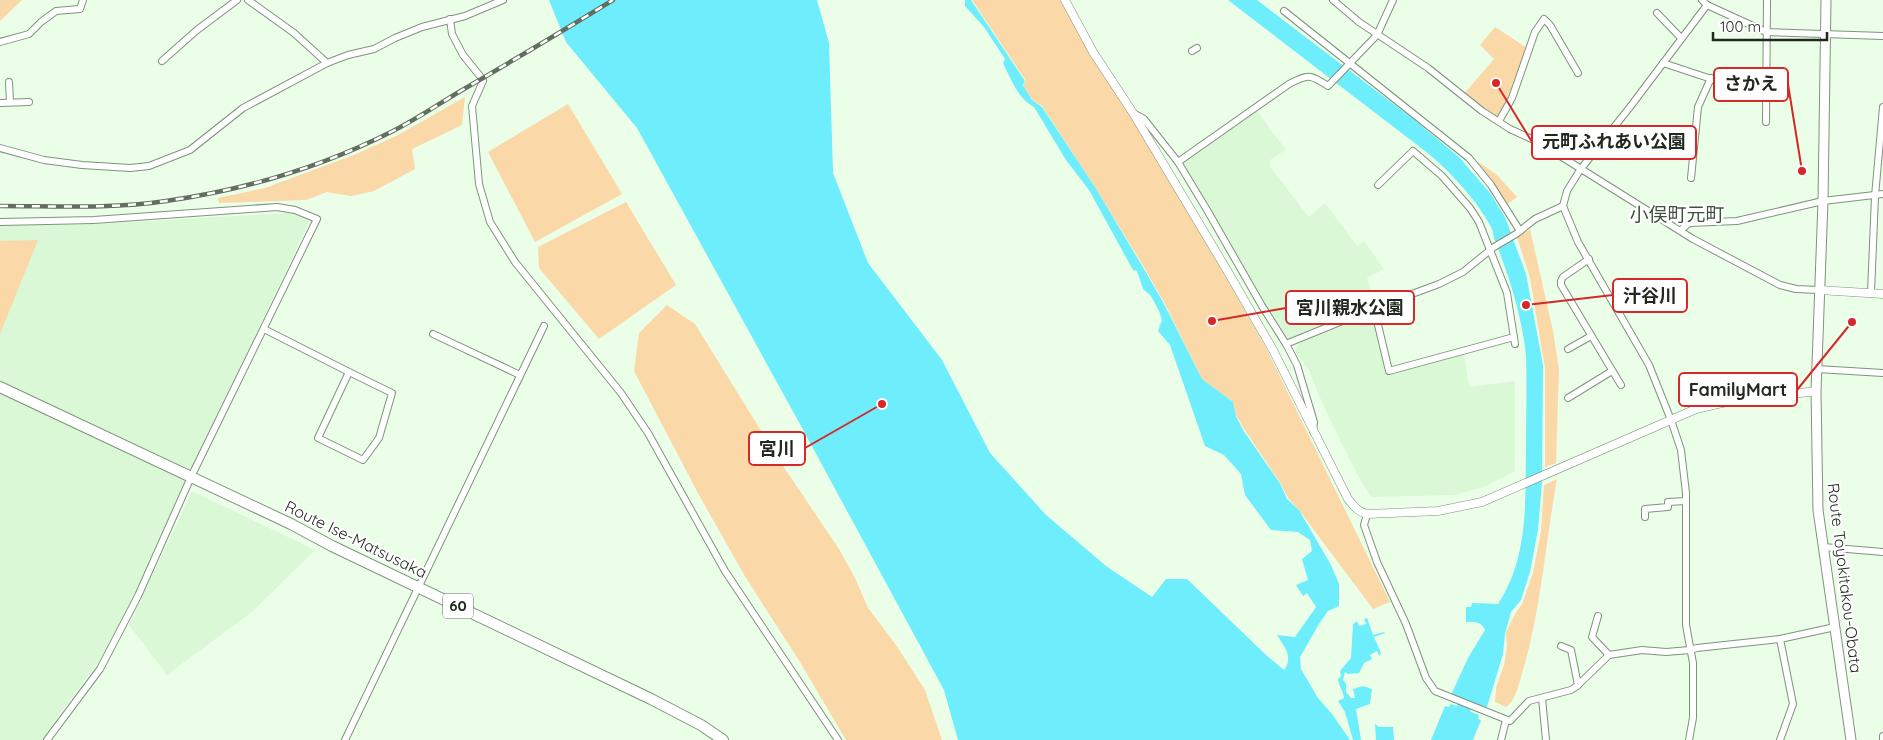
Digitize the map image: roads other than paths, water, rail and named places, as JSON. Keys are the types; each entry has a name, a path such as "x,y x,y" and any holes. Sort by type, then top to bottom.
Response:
{"main road":[{"name":"Route Toyokitakou-Obata","path":"1826,0 1816,391 1818,510 1851,740"},
{"name":"Route Ise-Matsusaka","path":"0,386 651,699 701,725 723,740"}],"street":[{"path":"0,42 29,34 41,22 56,12 80,9 83,0"},
{"path":"162,61 197,30 237,0"},
{"path":"248,0 294,33 327,63"},
{"path":"0,148 44,160 82,166 130,168 149,166 190,150 243,108 327,63 348,55 374,49 394,38 422,27 465,16 503,0"},
{"path":"1065,0 1093,52 1133,113 1228,272 1268,342 1348,499 1357,510 1367,514 1450,510 1482,502 1518,488 1696,409 1722,403 1816,391"},
{"path":"1333,0 1377,35 1428,68 1499,121 1538,142 1580,170 1680,230 1780,285 1796,289 1883,294"},
{"path":"1178,162 1289,84 1305,76 1316,78 1328,86 1377,35 1392,0"},
{"path":"1766,122 1767,0"},
{"path":"1689,740 1693,718 1693,664 1686,624 1686,501 1685,475 1681,450 1672,420 1649,365 1578,242 1563,206 1580,170 1663,63 1704,2 1766,32 1883,36"},
{"path":"1284,11 1470,158 1491,186 1518,232"},
{"path":"1657,13 1681,38"},
{"path":"450,19 452,34 463,55 482,78 472,106 479,184 490,222 515,262 621,393 648,433 725,571 838,740"},
{"path":"1499,121 1512,98 1535,32 1544,19 1550,25 1578,73"},
{"path":"1663,63 1766,97"},
{"path":"1691,178 1698,107 1711,78"},
{"path":"9,82 10,102"},
{"path":"0,102 29,102"},
{"path":"1871,293 1875,196 1883,107"},
{"path":"1133,113 1144,119 1178,162 1286,344 1300,374 1314,422 1313,432"},
{"path":"1374,308 1389,371 1514,341 1508,293 1493,248 1480,222 1470,208 1442,176 1413,151 1378,185"},
{"path":"1680,230 1689,223 1737,221 1822,201 1883,194"},
{"path":"1286,344 1439,284 1462,272 1535,219 1563,206"},
{"path":"0,222 94,220 277,207 295,210 317,219 191,477 138,596 100,669 47,740"},
{"path":"1589,259 1563,277 1561,281 1562,286 1620,385"},
{"path":"345,740 544,326"},
{"path":"264,329 392,393 379,438 363,460 318,438 349,372"},
{"path":"433,334 520,374"},
{"path":"1568,349 1591,336"},
{"path":"1817,369 1883,373"},
{"path":"1568,398 1612,371"},
{"path":"1645,517 1645,509 1668,506 1668,502 1686,501"},
{"path":"1367,514 1364,525 1376,562 1406,624 1426,678 1435,690 1510,721 1530,701 1571,690 1609,655 1642,650 1666,652 1690,650 1780,639 1835,627"},
{"path":"1823,547 1883,552"},
{"path":"1598,616 1592,637 1609,655"},
{"path":"1780,639 1793,704 1781,739 1790,740"},
{"path":"1561,646 1571,650 1578,685"},
{"path":"1542,698 1546,740"},
{"path":"1501,740 1506,720"}],"water":[{"path":"549,0 817,0 829,43 833,173 868,263 942,360 990,453 1046,515 1106,566 1152,597 1166,579 1187,579 1284,670 1287,665 1288,656 1277,635 1295,637 1316,607 1307,593 1303,596 1296,585 1308,580 1302,559 1312,551 1310,540 1298,532 1271,530 1245,495 1241,474 1224,455 1205,446 1170,345 1158,331 1162,320 1159,311 1151,296 1143,289 1137,271 1133,270 1089,190 1066,160 1034,107 1019,94 1003,63 1005,59 984,27 965,6 965,0 971,0 1025,81 1023,85 1032,100 1042,107 1095,187 1163,302 1202,379 1233,402 1236,416 1243,430 1281,485 1287,499 1299,510 1331,565 1339,584 1339,606 1328,611 1319,624 1300,657 1301,669 1318,698 1350,740 958,740 944,690 637,128 566,42"},
{"path":"1228,0 1257,0 1412,118 1459,157 1490,193 1505,217 1526,274 1543,365 1542,482 1538,530 1530,572 1521,600 1511,612 1505,634 1503,654 1486,710 1451,695 1468,658 1485,630 1480,624 1466,622 1466,607 1471,607 1472,603 1498,604 1508,586 1520,548 1526,489 1526,356 1514,296 1492,229 1463,188 1429,154"},
{"path":"1367,618 1373,635 1385,633 1374,637 1381,653 1379,656 1377,651 1370,655 1372,659 1364,663 1359,673 1348,674 1345,672 1343,680 1346,684 1346,692 1351,698 1355,698 1353,689 1363,686 1372,689 1370,704 1356,709 1361,740 1353,740 1345,712 1338,701 1344,698 1338,679 1341,677 1340,671 1351,658 1353,624 1357,621 1359,626 1366,624 1364,619"},
{"path":"1451,704 1462,708 1460,712 1467,714 1469,711 1479,715 1478,719 1481,720 1473,740 1431,740 1445,706 1449,707"},
{"path":"1375,724 1379,727 1393,727 1394,740 1376,740"}],"waterway":[{"path":"1454,740 1462,717 1468,689"}],"railway":[{"path":"0,206 62,207 145,204 253,184 311,166 339,156 402,126 613,0"}],"place":[{"name":"元町ふれあい公園","path":"1496,83"},
{"name":"さかえ","path":"1802,171"},
{"name":"汁谷川","path":"1526,305"},
{"name":"宮川親水公園","path":"1212,321"},
{"name":"FamilyMart","path":"1852,322"},
{"name":"宮川","path":"882,404"}],"district":[{"name":"小俣町元町","path":"1677,214"}]}
